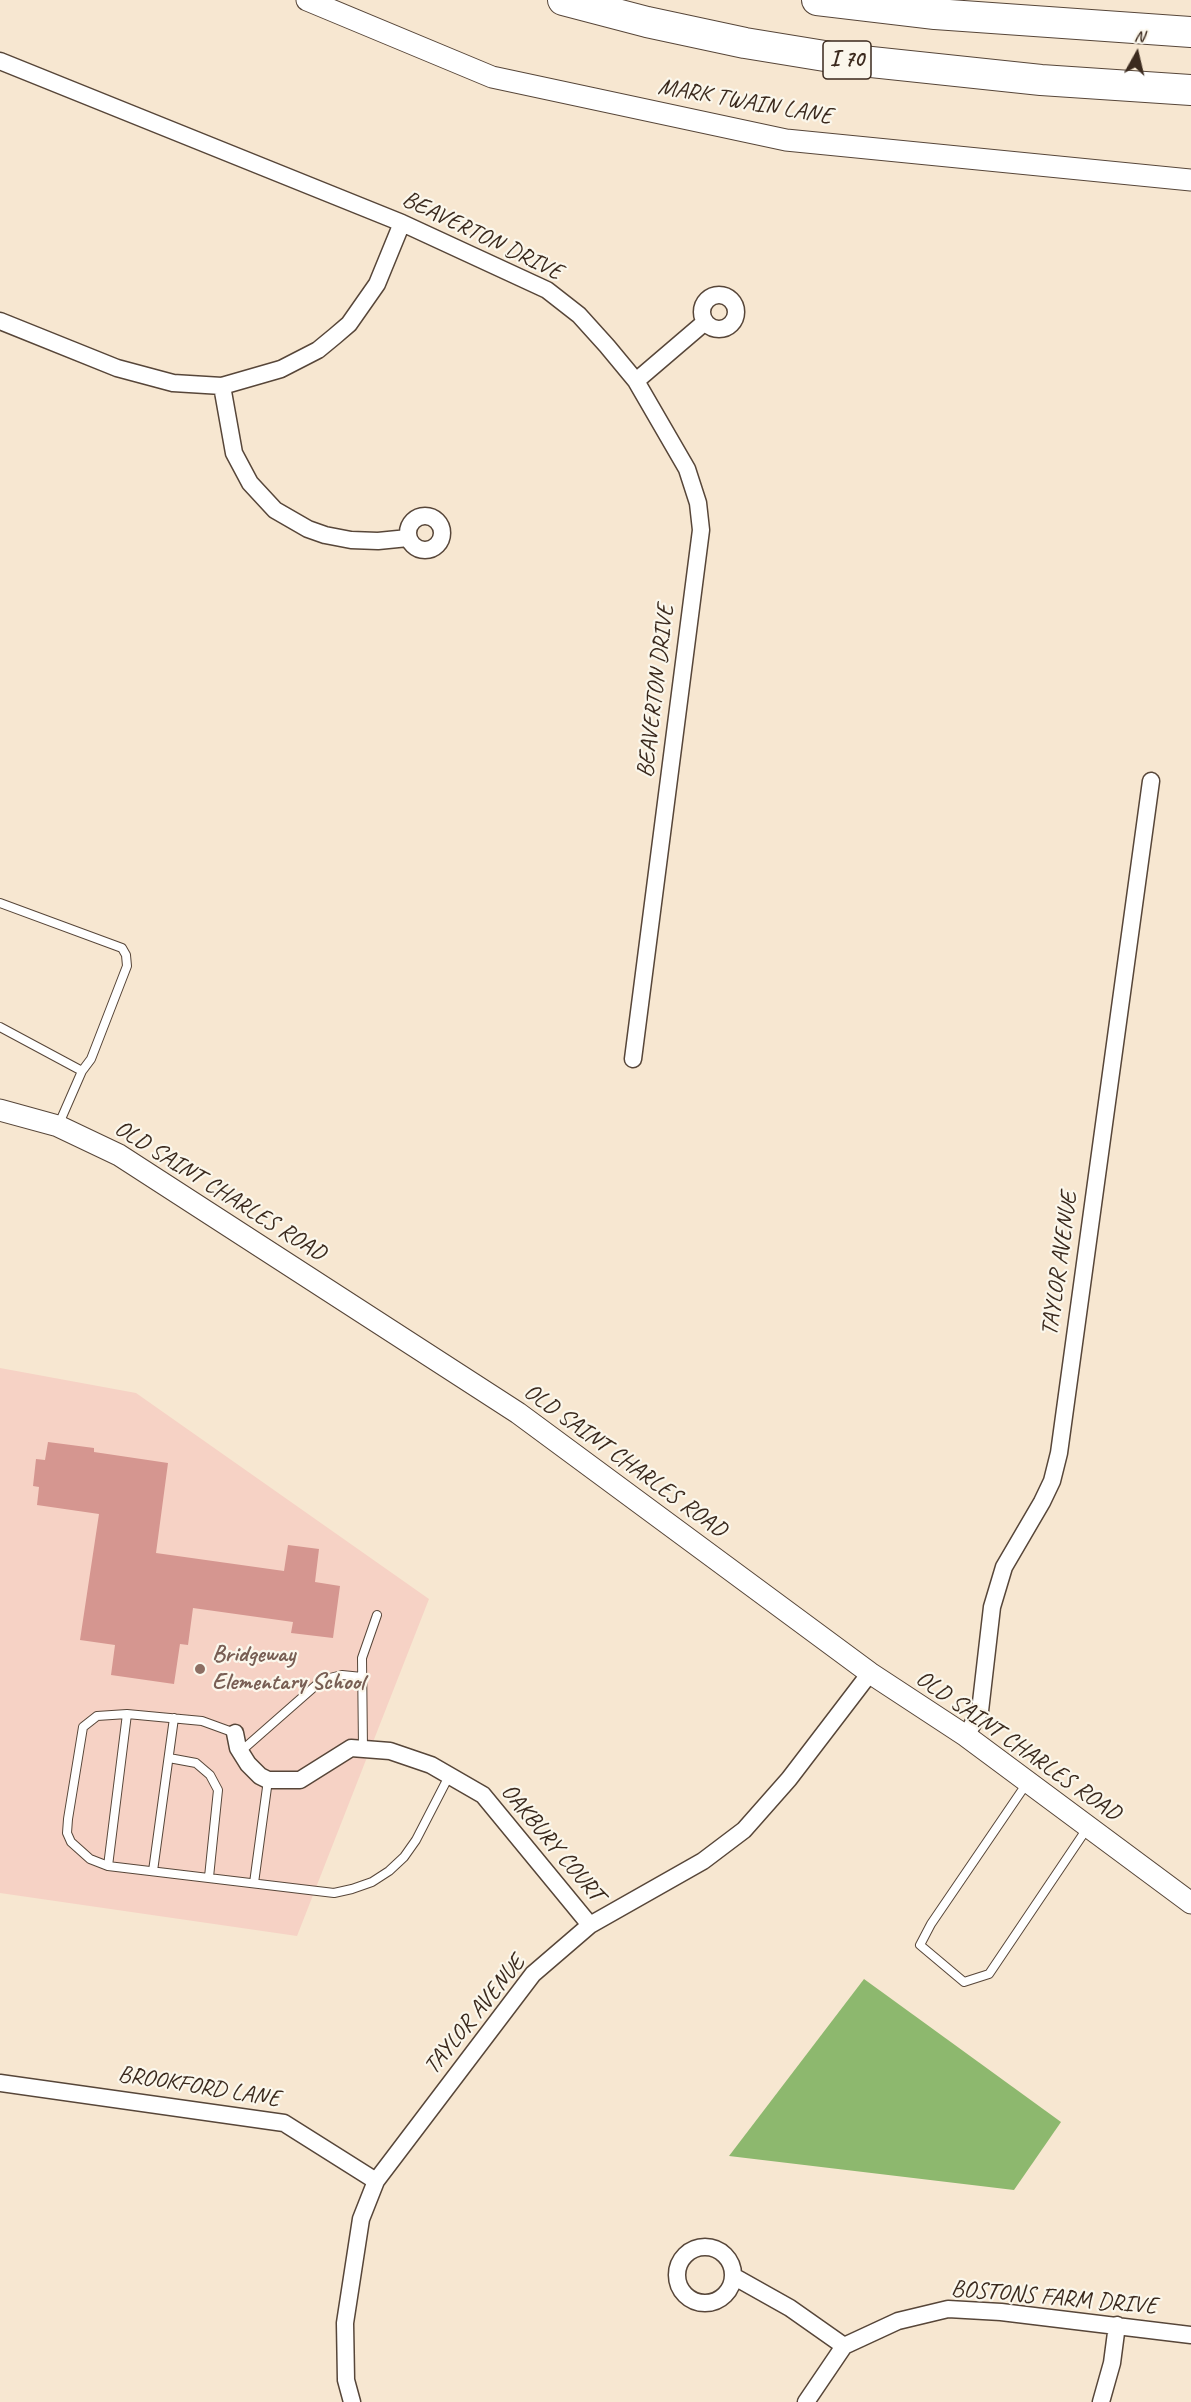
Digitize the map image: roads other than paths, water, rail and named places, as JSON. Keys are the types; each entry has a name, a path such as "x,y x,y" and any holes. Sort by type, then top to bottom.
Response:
{"highway":[{"name":"I 70","path":"563,0 647,22 745,43 843,59 1041,80 1191,90"},
{"name":"I 70","path":"817,0 935,14 1191,32"}],"street":[{"name":"MARK TWAIN LANE","path":"307,0 492,77 786,140 1191,180"},
{"name":"BEAVERTON DRIVE","path":"0,61 402,223 547,290 579,315 636,381 687,469 698,503 701,530 633,1059"},
{"path":"0,321 117,368 173,383 222,386 281,369 318,350 349,324 377,284 402,223"},
{"path":"636,381 705,322"},
{"path":"222,386 234,453 250,483 275,510 308,529 326,535 351,540 378,541 408,538"},
{"name":"TAYLOR AVENUE","path":"966,1736 980,1711 992,1607 1004,1567 1042,1502 1052,1481 1059,1453 1151,781"},
{"name":"OLD SAINT CHARLES ROAD","path":"0,1110 58,1126 119,1155 518,1413 870,1673 966,1736 1191,1903"},
{"name":"TAYLOR AVENUE","path":"352,2402 346,2380 345,2323 361,2220 376,2181 534,1974 590,1925 703,1861 744,1830 789,1779 870,1673"},
{"path":"235,1733 240,1752 248,1764 260,1776 268,1779"},
{"name":"OAKBURY COURT","path":"268,1779 300,1780 351,1748 390,1751 431,1765 483,1795 590,1925"},
{"name":"BROOKFORD LANE","path":"0,2083 284,2123 376,2181"},
{"path":"733,2276 790,2308 844,2346 806,2402"},
{"name":"BOSTONS FARM DRIVE","path":"844,2346 898,2321 948,2309 1001,2312 1191,2335"},
{"path":"1101,2402 1112,2363 1117,2325"}],"lane":[{"path":"0,903 122,948 126,955 127,966 92,1059 82,1071 58,1126"},
{"path":"0,1027 82,1071"},
{"path":"363,1749 362,1658 377,1615"},
{"path":"240,1752 322,1680 342,1675 362,1677"},
{"path":"108,1866 127,1714"},
{"path":"235,1733 202,1720 127,1714 97,1716 83,1727 68,1820 67,1833 71,1842 90,1859 108,1866 334,1893 372,1882 389,1871 410,1849 449,1776"},
{"path":"153,1871 174,1718"},
{"path":"169,1758 196,1763 210,1775 218,1790 209,1877"},
{"path":"254,1883 268,1779"},
{"path":"1028,1782 931,1924 920,1945 964,1982 989,1974 1088,1827"}],"place":[{"name":"Bridgeway Elementary School","path":"200,1669"}]}
